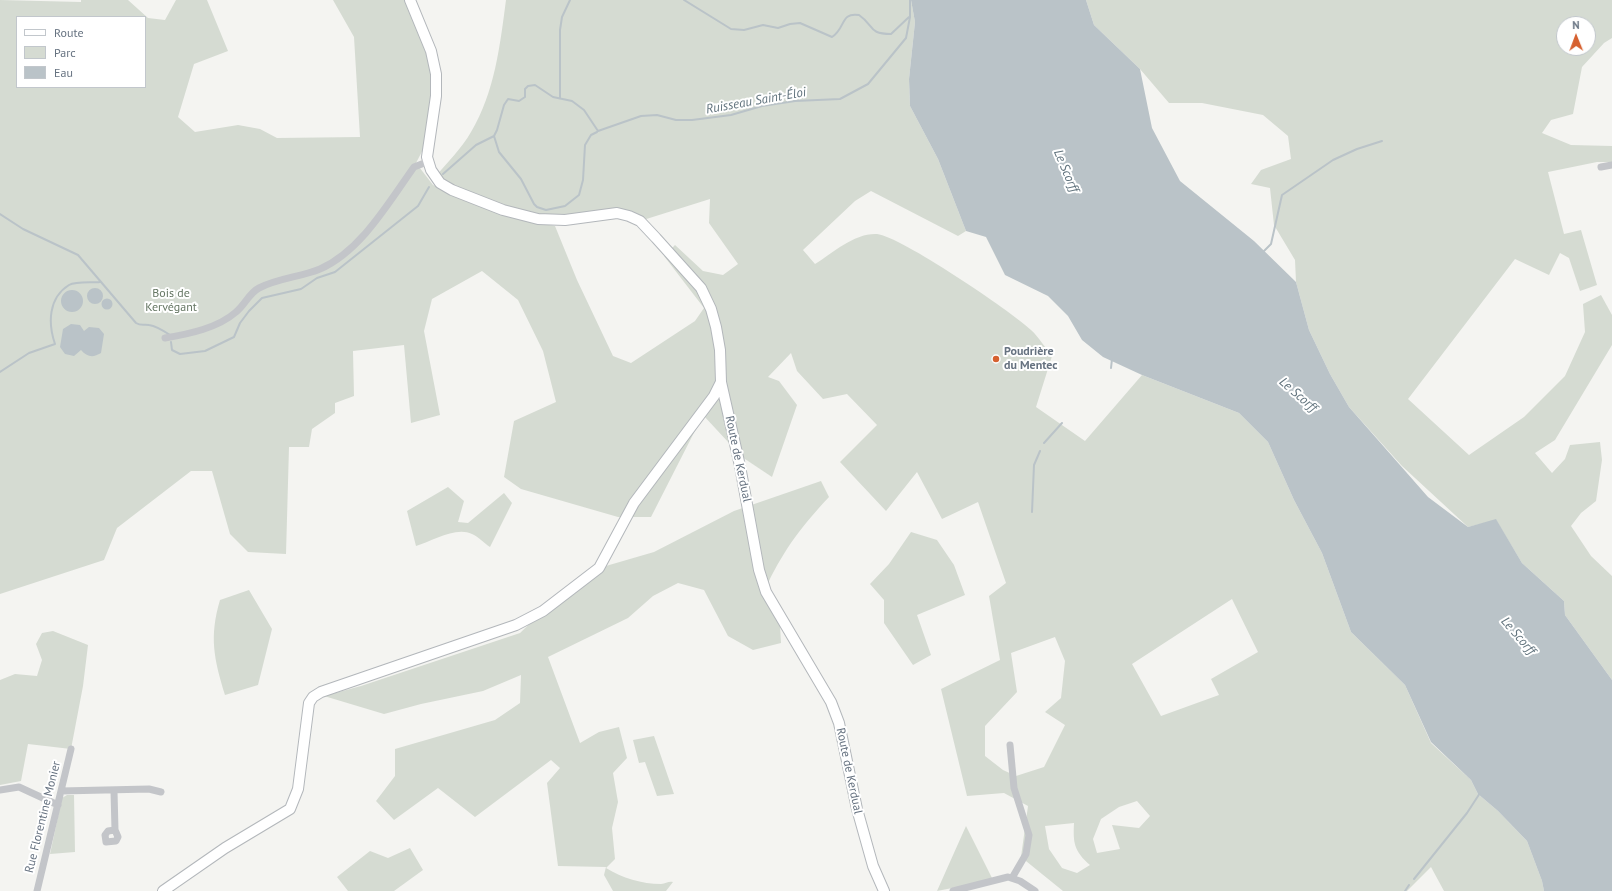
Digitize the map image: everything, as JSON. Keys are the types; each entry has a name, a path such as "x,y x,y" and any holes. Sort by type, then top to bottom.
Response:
{"street":[{"path":"165,338 185,334 219,322 235,313 249,296 261,287 321,269 340,258 362,238 414,167 427,162 436,96 436,74 431,51 410,0"},
{"name":"Route de Kerdual","path":"427,162 435,178 440,183 452,190 503,210 538,218 565,220 617,213 629,216 640,222 701,288 711,309 716,327 720,350 721,382 740,466 759,570 766,592 831,702 838,723 857,809 871,859 884,891"},
{"path":"1601,167 1612,164"},
{"path":"164,891 226,848 290,809 298,789 307,710 313,697 321,692 343,684 516,625 543,611 595,572 605,560 634,503 714,396 721,382"},
{"path":"1010,745 1014,788 1029,835 1026,854 1012,878"},
{"name":"Rue Florentine Monier","path":"37,891 71,749"},
{"path":"0,790 19,787 58,805"},
{"path":"61,791 114,791 149,789 160,792"},
{"path":"114,791 115,830"},
{"path":"953,891 1002,878 1012,878 1035,891"}],"green space":[{"name":"Bois de Kervégant","path":"0,0 81,2 81,0 128,0 146,16 16,16 16,88 146,88 146,16 148,18 165,20 176,0 207,0 228,51 194,64 178,117 195,132 238,125 260,129 277,138 360,137 354,37 333,0 410,0 436,74 431,134 416,163 433,185 527,221 555,226 577,280 613,356 631,363 695,321 704,308 664,256 675,245 703,271 723,275 738,264 709,223 710,199 640,221 629,216 577,218 523,215 435,177 463,144 479,117 486,101 499,51 506,0 911,0 915,22 909,79 910,106 938,159 966,231 958,236 871,191 855,201 803,250 815,264 852,240 877,234 908,247 980,292 1031,330 1052,356 1036,407 1085,441 1142,375 1239,413 1268,442 1294,500 1322,553 1351,632 1405,685 1431,743 1471,780 1478,794 1498,811 1527,841 1542,881 1544,891 1444,891 1431,867 1407,891 1063,891 1021,857 1028,806 1004,793 967,796 941,689 1000,660 989,596 1006,583 978,502 942,519 917,472 886,511 840,462 877,425 847,394 823,399 797,371 791,353 768,377 779,381 797,405 772,477 742,457 703,415 651,517 618,517 521,489 504,477 514,421 556,402 543,351 518,300 482,271 432,299 424,331 440,415 411,423 404,345 353,351 354,396 335,403 335,413 312,429 309,447 289,447 286,554 248,552 230,534 212,471 191,471 117,528 104,560 0,594","holes":["1232,599 1258,652 1211,679 1219,695 1161,716 1132,664","1055,637 1065,661 1061,698 1045,712 1065,725 1044,767 1016,776 1003,770 985,756 985,726 1017,692 1011,653","1137,801 1150,816 1139,828 1112,825 1120,849 1097,853 1093,839 1101,819 1119,807","1074,823 1074,841 1078,851 1090,865 1077,873 1062,868 1049,849 1045,826"]},
{"path":"1086,0 1612,0 1612,38 1604,43 1596,52 1596,16 1556,16 1556,56 1592,56 1582,67 1573,114 1551,120 1542,133 1571,145 1612,146 1612,162 1597,162 1548,172 1564,234 1581,230 1597,285 1580,291 1569,258 1560,253 1549,275 1515,259 1408,399 1469,455 1524,417 1565,376 1585,332 1583,304 1601,295 1612,315 1612,345 1555,440 1535,453 1552,473 1565,459 1570,445 1600,442 1602,460 1596,501 1581,513 1571,526 1591,556 1612,576 1612,680 1565,615 1564,601 1522,563 1496,520 1468,527 1402,466 1349,407 1330,374 1309,330 1296,282 1295,260 1274,225 1270,188 1251,184 1261,170 1291,159 1288,136 1263,115 1202,103 1169,103 1140,69 1094,25"},
{"path":"821,481 829,497 810,518 795,538 781,559 768,583 780,625 781,643 753,650 728,636 704,590 678,583 653,596 628,618 548,657 580,743 599,732 619,727 627,758 613,773 618,802 612,828 615,859 606,868 619,875 639,882 664,884 673,882 666,891 613,891 604,875 606,867 558,866 547,783 560,768 551,760 475,817 438,788 394,820 376,801 395,776 395,749 495,720 520,703 521,675 483,691 421,704 384,714 324,696 361,686 520,633 543,611 599,568 654,552 734,511"},
{"path":"448,487 464,501 458,522 468,523 504,493 512,503 490,547 477,537 466,532 451,533 416,546 407,511"},
{"path":"911,532 937,540 954,565 965,595 917,615 931,655 913,665 884,623 884,600 870,584 889,564"},
{"path":"249,590 272,629 258,685 225,695 214,648 217,613 220,600"},
{"path":"53,631 88,645 83,686 71,749 28,744 21,781 0,785 0,680 15,674 37,676 42,660 36,644 42,633"},
{"path":"654,736 674,794 657,796 645,762 639,763 633,740"},
{"path":"67,795 74,795 75,852 50,854 62,798"},
{"path":"966,826 993,880 937,891"},
{"path":"410,848 423,870 394,891 348,891 337,877 370,851 388,858"}],"water":[{"name":"Le Scorff","path":"911,0 1086,0 1094,25 1140,69 1152,128 1180,181 1254,241 1296,282 1309,330 1330,374 1349,407 1428,497 1468,527 1496,519 1522,563 1564,601 1565,615 1612,680 1612,891 1544,891 1542,881 1527,841 1498,811 1478,794 1471,780 1431,742 1405,685 1351,632 1322,553 1294,500 1268,442 1239,413 1142,375 1103,357 1082,340 1068,316 1048,296 1005,275 986,237 966,231 938,159 910,106 909,79 915,22"},
{"path":"95,288 101,290 103,296 101,302 95,304 89,302 87,296 89,290"},
{"path":"72,290 80,293 83,301 80,309 72,312 64,309 61,301 64,293"},
{"path":"105,299 109,299 111,300 111,308 105,309 102,306 102,302"},
{"path":"71,324 80,325 84,331 89,327 99,328 104,334 101,353 95,356 90,356 81,350 74,356 65,354 60,347 63,329"}],"waterway":[{"path":"560,98 560,30 562,17 570,0"},
{"path":"684,0 731,29 744,30 763,25 778,28 790,24 800,23 832,37 849,16 859,15 872,29 884,34 891,34 909,17"},
{"name":"Ruisseau Saint-Éloi","path":"443,174 476,145 494,136 504,105 508,99 519,101 525,97 525,89 528,86 535,85 553,97 572,101 584,110 598,131 641,116 657,115 676,120 692,120 731,115 762,106 795,101 840,99 868,84 906,38 910,17 910,0"},
{"name":"Ruisseau Saint-Éloi","path":"494,136 499,152 521,179 534,204 537,207 546,210 565,206 579,195 583,180 585,145 591,135 597,132"},
{"path":"1263,252 1271,244 1282,195 1333,160 1357,149 1382,141"},
{"name":"Ruisseau Saint-Éloi","path":"171,342 172,350 180,354 205,351 234,337 240,323 262,298 301,289 317,278 335,272 418,206 429,187"},
{"name":"Ruisseau Saint-Éloi","path":"0,214 23,229 78,255 136,323 154,326 170,335"},
{"path":"0,372 29,353 55,344 51,328 53,304 62,290 72,284 100,282"},
{"path":"1111,368 1112,359"},
{"path":"1044,443 1062,423"},
{"path":"1032,512 1034,465 1040,451"},
{"path":"1414,879 1467,813 1480,793"},
{"path":"1405,891 1409,885"}],"place":[{"name":"Poudrière du Mentec","path":"996,359"}]}
